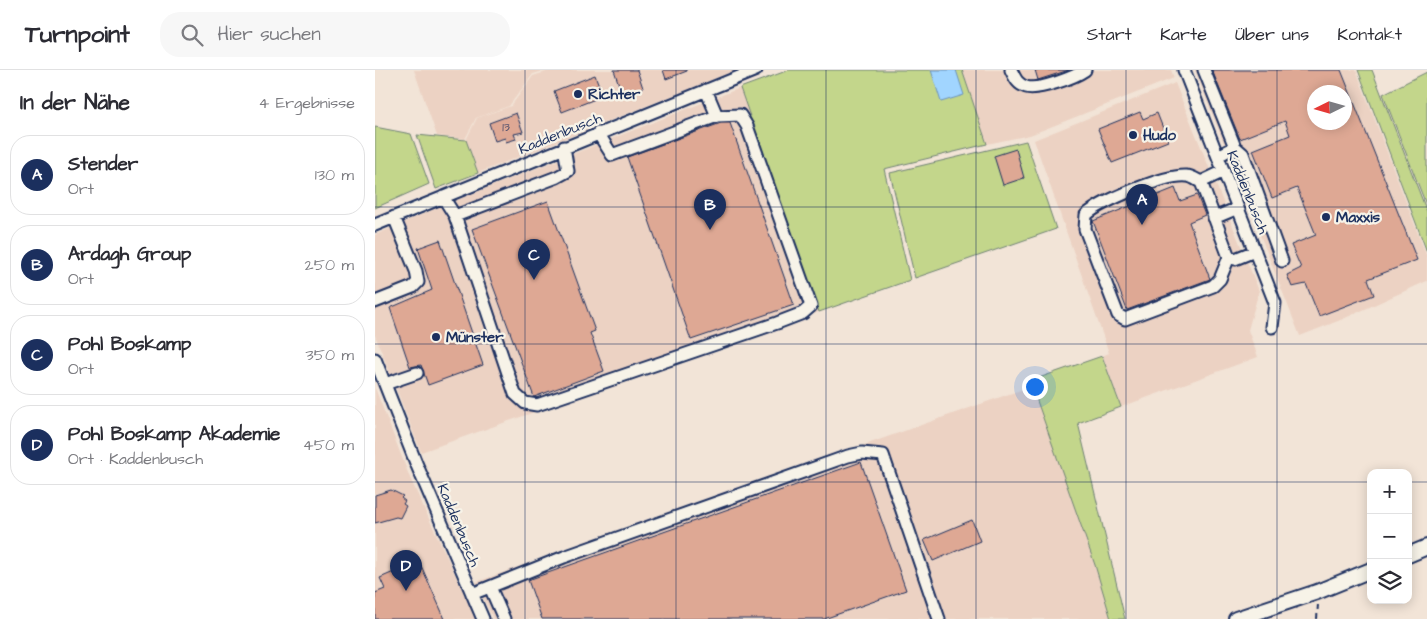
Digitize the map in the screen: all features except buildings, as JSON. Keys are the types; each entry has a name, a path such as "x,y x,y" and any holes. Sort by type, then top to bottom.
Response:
{"main road":[{"path":"1412,553 1427,547"},
{"path":"1236,619 1317,592 1367,572"}],"street":[{"name":"Kaddenbusch","path":"375,225 756,70"},
{"path":"1011,70 1017,82 1027,88 1077,76 1085,70"},
{"name":"Kaddenbusch","path":"1184,70 1275,303 1272,326"},
{"path":"1204,70 1235,147 1243,154 1282,261"},
{"path":"707,90 717,116"},
{"path":"443,197 455,216 515,394 525,403 537,405 803,313 811,306 747,126 740,115 717,116 612,156 598,133"},
{"path":"455,216 531,188 568,171 564,147"},
{"path":"1218,156 1235,147"},
{"path":"1201,182 1223,171"},
{"path":"1188,176 1201,182 1229,257 1220,279 1213,286 1125,319 1118,315 1085,228 1086,215 1097,205 1172,177 1188,176"},
{"path":"1214,218 1238,208"},
{"path":"375,302 413,287 418,282 416,270 395,217"},
{"path":"1229,257 1235,259 1255,251"},
{"name":"Kaddenbusch","path":"375,359 416,463 483,619"},
{"path":"385,384 417,373"},
{"path":"473,594 573,554 848,456 874,452 883,455 939,619"},
{"path":"490,587 504,619"}],"path":[{"path":"1317,592 1317,619"}],"shaded area":[{"path":"414,70 547,70 533,74 509,106 476,118 465,139 437,136"},
{"path":"552,70 737,70 478,173 466,140 477,118 511,106 533,76"},
{"path":"962,70 1171,70 1174,78 1030,135 987,144"},
{"path":"1195,70 1356,70 1427,257 1427,281 1300,336"},
{"path":"1175,83 1259,291 1248,330 1258,357 1121,407 1102,356 1109,353 1034,140"},
{"path":"740,88 819,312 421,452 375,335 375,235 439,207"},
{"path":"1032,386 1095,565 1111,619 493,619 476,582"},
{"path":"375,388 410,478 476,619 375,619"}],"green space":[{"path":"789,70 962,70 987,144 884,169 910,280 819,312 740,88"},
{"path":"1358,70 1372,70 1427,212 1427,252"},
{"path":"1427,72 1427,207 1383,94"},
{"path":"375,127 411,134 429,184 375,208"},
{"path":"417,135 466,140 478,173 436,189"},
{"path":"1026,141 1056,229 915,278 890,173"},
{"path":"1102,356 1121,407 1078,423 1125,619 1111,619 1095,565 1030,381"}],"water":[{"path":"931,70 956,70 964,95 941,102"}],"place":[{"name":"Richter","path":"578,94"},
{"name":"Hudo","path":"1133,135"},
{"name":"Maxxis","path":"1326,217"},
{"name":"Stender","path":"1142,225"},
{"name":"Ardagh Group","path":"710,230"},
{"name":"Pohl Boskamp","path":"534,280"},
{"name":"Münster","path":"436,337"},
{"name":"Pohl Boskamp Akademie","path":"406,591"}]}
